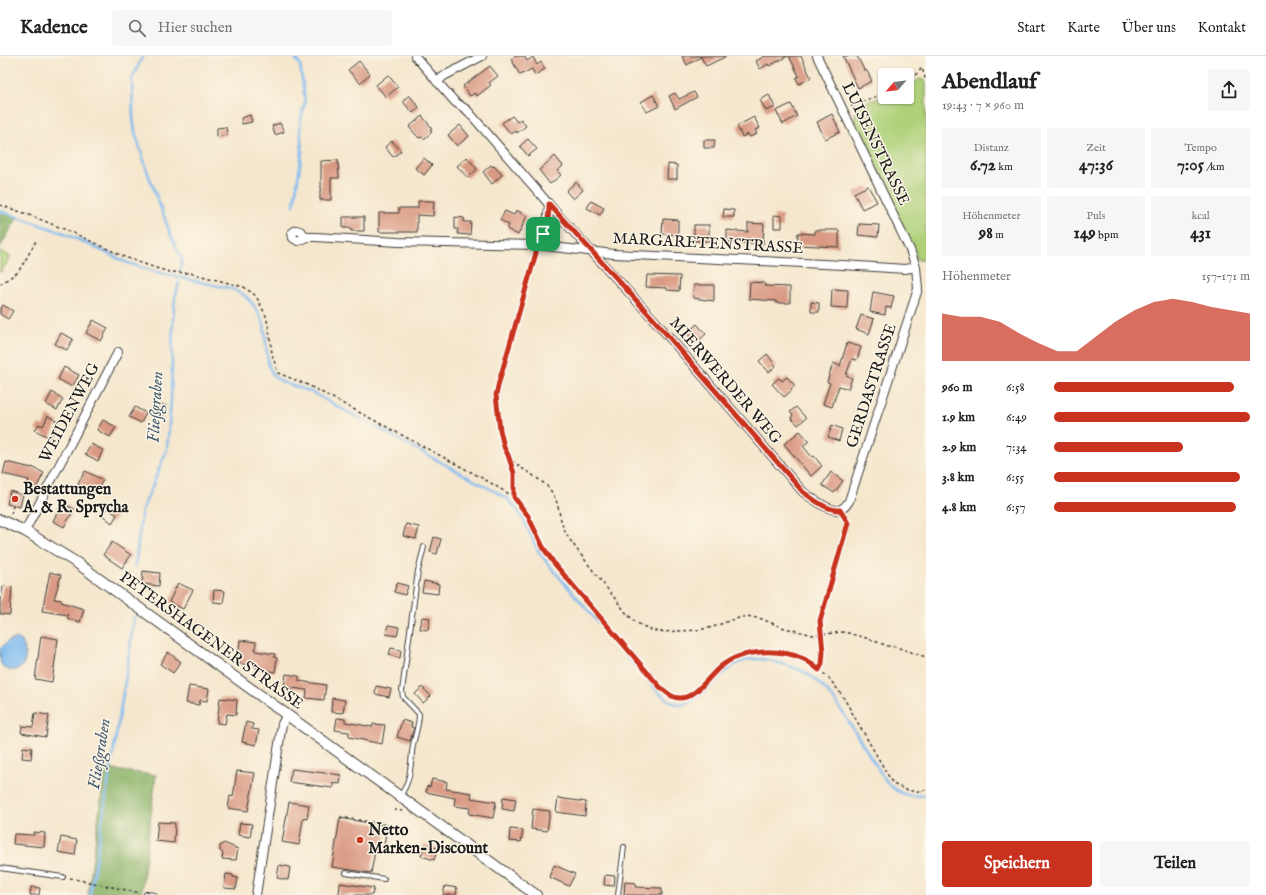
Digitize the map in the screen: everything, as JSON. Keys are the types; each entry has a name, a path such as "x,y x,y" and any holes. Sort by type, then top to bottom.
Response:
{"street":[{"name":"MIERWERDER WEG","path":"415,56 455,102 467,110 549,204 656,322 803,492 828,508 840,510"},
{"path":"437,82 444,76 482,56"},
{"name":"LUISENSTRASSE","path":"817,56 880,187 916,267"},
{"path":"536,245 547,225 549,204"},
{"name":"MARGARETENSTRASSE","path":"307,237 398,242 536,245 614,254 836,264 905,269 916,267"},
{"name":"GERDASTRASSE","path":"840,510 845,507 849,501 918,289 916,267"},
{"name":"WEIDENWEG","path":"25,531 118,352"},
{"name":"PETERSHAGENER STRASSE","path":"0,520 25,531 77,563 536,895"},
{"path":"256,895 282,724 287,714"}],"lane":[{"path":"400,796 407,785 410,776 412,755 419,720 419,714 403,697 402,691 418,571 424,547"},
{"path":"618,895 624,847"},
{"path":"0,868 63,877"},
{"path":"346,873 384,879"},
{"path":"146,894 154,895"}],"path":[{"path":"914,77 922,68 926,81"},
{"path":"843,111 857,103 878,96"},
{"path":"0,205 27,214 69,231 127,258 156,268 170,272 190,273 244,287 256,296 266,316 272,354 278,373 310,386 484,479 514,497 528,516 543,547 553,562 659,686 672,697 681,698 689,696 706,683 719,668 727,662 750,653 793,655 806,660 828,677 842,695 893,784 915,792 926,790"},
{"path":"0,284 20,270 36,241"},
{"path":"514,497 514,473 504,447 500,430 496,395 536,253 536,245"},
{"path":"508,455 516,463 538,478 549,488 555,497 564,531 575,547 627,614 637,623 651,630 661,632 698,630 713,627 747,616 762,619 781,627 813,635 844,632 888,646 896,647 926,658"},
{"path":"11,514 13,506"},
{"path":"819,670 822,664 820,621 848,523 840,510"},
{"path":"340,817 388,825 387,830 391,830"},
{"path":"63,877 146,894"}],"green space":[{"path":"920,79 925,80 926,84 926,260 918,260 855,124 855,117 858,108 865,103 878,98 878,104 914,104 914,83"},
{"path":"0,211 18,217 0,247"},
{"path":"0,250 11,257 0,273"},
{"path":"105,769 156,775 141,895 88,895"}],"water":[{"path":"16,638 22,641 25,652 25,660 22,666 16,670 9,670 1,664 0,649 7,642"}],"building":[{"path":"516,56 524,56 527,61 533,57 537,65 541,62 545,69 535,75 532,69 520,75 511,59"},
{"path":"682,56 727,56 706,66 701,57 687,65"},
{"path":"765,56 788,56 760,69 756,61"},
{"path":"789,56 801,56 811,78 799,84 796,78 799,76"},
{"path":"843,56 857,56 864,70 867,71 872,81 858,88"},
{"path":"359,61 370,74 360,83 348,70"},
{"path":"490,66 498,76 489,83 491,85 477,96 475,93 470,96 463,86"},
{"path":"388,75 398,87 386,97 376,85"},
{"path":"694,92 697,97 675,109 669,96 675,93 679,99"},
{"path":"409,95 419,107 413,113 404,103 404,100"},
{"path":"653,95 659,106 647,112 641,102"},
{"path":"769,95 775,107 766,111 760,100"},
{"path":"791,104 797,116 783,124 776,111"},
{"path":"832,114 840,132 825,139 817,122"},
{"path":"250,115 252,122 242,124 241,118"},
{"path":"422,116 432,128 430,129 432,132 424,139 421,137 419,138 409,127"},
{"path":"512,116 517,122 521,119 526,126 517,133 516,131 511,134 502,123"},
{"path":"754,117 760,128 755,130 757,134 750,137 748,134 742,137 737,126"},
{"path":"280,123 284,132 275,135 272,126"},
{"path":"460,125 469,136 457,146 448,135"},
{"path":"226,127 227,135 217,137 217,128"},
{"path":"528,139 537,149 528,156 520,146"},
{"path":"704,140 715,140 714,148 704,148"},
{"path":"392,141 401,151 393,157 385,147"},
{"path":"555,156 563,166 557,171 561,175 550,184 539,170"},
{"path":"467,157 477,169 468,178 457,166"},
{"path":"424,158 432,165 424,175 415,168"},
{"path":"338,160 339,178 331,178 331,200 320,200 321,161"},
{"path":"668,164 677,165 677,179 667,179"},
{"path":"491,165 493,167 494,166 502,175 492,184 483,172"},
{"path":"576,182 583,190 573,199 566,191"},
{"path":"868,186 877,202 862,209 854,193"},
{"path":"418,201 434,201 433,216 417,215 417,232 379,232 379,213 399,213 399,208 418,208"},
{"path":"591,201 604,208 600,215 587,208"},
{"path":"724,209 734,210 734,217 723,217"},
{"path":"516,210 527,216 518,235 507,229 509,225 500,220 505,211 514,215"},
{"path":"774,215 782,216 782,228 774,228"},
{"path":"343,217 364,217 364,231 351,231 351,228 343,228"},
{"path":"455,217 464,218 464,222 471,222 470,235 458,234 458,229 455,229"},
{"path":"663,219 678,220 678,235 662,234"},
{"path":"748,223 764,224 763,244 727,242 727,230 748,232"},
{"path":"859,224 879,225 878,237 858,235"},
{"path":"694,225 709,225 709,241 694,241"},
{"path":"815,230 839,230 839,247 797,245 798,233 815,234"},
{"path":"647,275 680,276 679,291 667,290 667,288 646,287"},
{"path":"750,282 765,283 765,286 790,287 790,303 776,303 776,301 749,299"},
{"path":"694,285 714,285 714,301 693,298"},
{"path":"832,289 848,290 847,308 831,307"},
{"path":"873,292 894,296 891,308 886,307 885,315 870,312"},
{"path":"811,302 819,303 819,312 811,312"},
{"path":"3,305 13,311 8,319 0,314 0,310"},
{"path":"861,315 874,319 869,334 856,329"},
{"path":"93,320 108,328 101,341 86,333"},
{"path":"697,324 706,334 696,343 687,333"},
{"path":"61,333 73,339 67,350 55,344"},
{"path":"847,343 861,347 857,360 852,359 846,375 852,378 848,389 839,386 832,407 823,404 830,383 827,382 833,363 840,366"},
{"path":"767,354 776,366 769,372 759,361"},
{"path":"64,367 79,375 72,387 58,379"},
{"path":"787,377 795,386 784,397 772,384 779,378 782,381"},
{"path":"52,392 63,399 57,410 46,404"},
{"path":"159,404 166,406 163,417 156,415"},
{"path":"135,407 146,413 141,423 129,417"},
{"path":"796,407 806,418 798,425 791,418 793,415 790,412"},
{"path":"48,416 58,422 50,438 35,430 39,424 43,426"},
{"path":"103,420 116,427 110,437 97,430"},
{"path":"832,425 842,429 839,441 828,437"},
{"path":"800,431 809,441 803,446 822,466 811,476 784,444"},
{"path":"91,444 103,450 98,461 85,454"},
{"path":"6,462 32,467 44,473 36,488 27,486 29,480 3,474"},
{"path":"85,471 103,480 95,494 78,484"},
{"path":"831,472 843,481 834,493 822,485"},
{"name":"Bestattungen A. & R. Sprycha","path":"10,491 23,495 20,507 7,504"},
{"path":"62,503 74,509 64,527 53,521"},
{"path":"107,508 117,515 112,523 102,515"},
{"path":"406,524 419,527 416,539 403,536"},
{"path":"434,537 441,539 437,554 430,552"},
{"path":"112,542 131,555 122,568 103,555"},
{"path":"143,571 160,573 159,586 142,584"},
{"path":"50,572 61,575 54,599 62,600 61,602 84,609 80,622 67,618 68,615 42,611"},
{"path":"424,581 439,584 438,594 422,592"},
{"path":"178,583 193,590 183,609 169,602"},
{"path":"397,583 408,586 405,595 394,592"},
{"path":"3,586 12,587 10,615 0,614 0,600 1,601"},
{"path":"214,590 225,591 223,603 213,602"},
{"path":"422,617 430,618 428,630 420,629"},
{"path":"388,625 399,627 397,636 386,634"},
{"path":"41,636 58,639 52,682 35,679"},
{"path":"240,640 256,642 255,651 275,654 274,657 277,658 275,672 256,669 257,666 235,663 235,656 238,657"},
{"path":"391,648 401,650 400,658 389,655"},
{"path":"168,652 181,662 173,673 160,664"},
{"path":"286,674 299,676 299,681 326,685 324,700 306,698 307,690 284,687"},
{"path":"189,686 209,689 207,701 200,700 199,705 186,703"},
{"path":"376,686 391,689 389,697 375,694"},
{"path":"422,687 431,696 423,703 415,694"},
{"path":"220,698 237,700 236,715 227,714 225,724 217,723"},
{"path":"332,698 345,700 343,713 331,712"},
{"path":"35,713 49,715 46,737 21,733 22,726 33,727"},
{"path":"337,718 345,719 345,722 373,727 373,724 385,725 382,744 349,737 349,732 335,730"},
{"path":"402,720 412,723 411,727 414,728 410,741 397,737"},
{"path":"246,722 253,724 252,729 259,730 256,745 242,742"},
{"path":"23,747 32,748 31,759 22,758"},
{"path":"292,769 341,775 340,784 333,783 333,788 289,782"},
{"path":"237,771 255,773 248,811 228,808 230,796 233,797"},
{"path":"432,779 447,782 446,789 472,793 471,798 496,802 493,818 469,814 470,808 454,806 455,798 426,792 427,786 430,787"},
{"path":"503,797 516,799 514,811 502,809"},
{"path":"558,798 586,802 585,816 556,812"},
{"path":"289,802 309,805 307,819 303,818 299,845 282,842"},
{"path":"533,809 550,811 547,831 531,829"},
{"name":"Netto Marken-Discount","path":"340,818 387,826 383,852 375,851 371,873 332,867"},
{"path":"158,822 175,823 174,843 156,841"},
{"path":"240,823 252,824 250,837 238,835"},
{"path":"510,829 523,830 521,842 509,841"},
{"path":"34,832 45,833 44,847 13,844 14,834 34,835"},
{"path":"61,837 77,840 75,855 58,852"},
{"path":"224,843 238,849 236,860 222,859 223,853 220,851 220,846"},
{"path":"424,845 438,848 434,860 421,856"},
{"path":"279,865 290,867 288,880 277,878"},
{"path":"554,865 575,874 569,886 549,877"},
{"path":"226,874 233,875 233,877 238,878 236,889 224,888"},
{"path":"605,875 615,876 614,886 604,885"},
{"path":"625,882 636,883 635,887 662,888 662,895 624,895"},
{"path":"340,883 374,888 372,895 339,895"},
{"path":"445,886 457,888 456,895 443,895"},
{"path":"31,887 40,888 39,895 30,895"}],"waterway":[{"path":"143,56 132,78 135,132 146,168 172,238 182,259 180,270"},
{"path":"294,56 300,65 305,101 300,124 302,152 294,205"},
{"path":"0,211 64,233 128,263 156,272 232,289 244,295 252,303 264,324 268,363 273,376 284,383 309,391 507,498 522,517 538,550 549,565 659,693 671,702 680,705 690,702 705,691 732,666 747,660 765,660 795,668 806,673 827,691 845,715 868,754 889,785 908,795 926,795"},
{"name":"Fließgraben","path":"135,567 142,510 167,449 171,402 173,320 175,298 179,283"},
{"name":"Fließgraben","path":"90,895 127,669 134,617"}],"place":[{"name":"Bestattungen A. & R. Sprycha","path":"15,499"},
{"name":"Netto Marken-Discount","path":"360,840"}],"route":[{"path":"549,204 656,322 803,492 828,508 840,510 848,523 820,621 823,652 822,664 819,670 806,660 793,655 750,653 727,662 719,668 706,683 689,696 681,698 672,697 659,686 553,562 543,547 528,516 514,497 514,473 504,447 500,430 496,395 536,253 536,245 543,234 549,215 549,204"}]}
